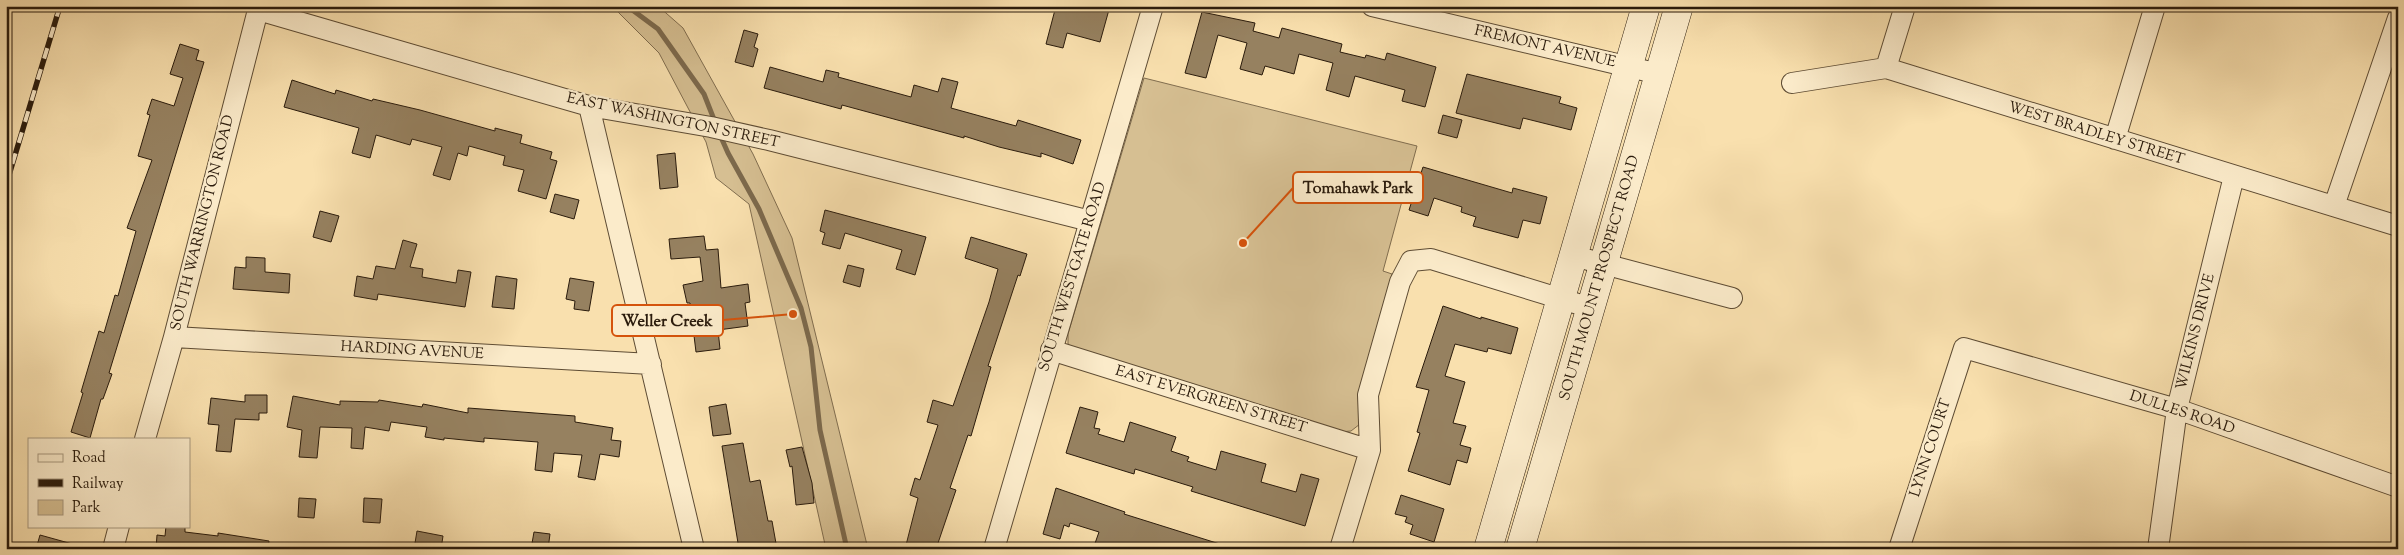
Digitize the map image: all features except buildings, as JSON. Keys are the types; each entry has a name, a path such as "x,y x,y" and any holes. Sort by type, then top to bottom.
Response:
{"main road":[{"name":"SOUTH MOUNT PROSPECT ROAD","path":"1488,549 1646,6"},
{"name":"SOUTH MOUNT PROSPECT ROAD","path":"1520,549 1679,6"}],"street":[{"name":"SOUTH WESTGATE ROAD","path":"994,549 1153,6"},
{"name":"FREMONT AVENUE","path":"1372,6 1659,74"},
{"path":"1886,68 1904,6"},
{"path":"2114,139 2155,6"},
{"name":"EAST WASHINGTON STREET","path":"258,8 589,106 711,126 1090,221"},
{"name":"SOUTH WARRINGTON ROAD","path":"145,438 174,337 258,8"},
{"path":"2334,206 2398,18"},
{"name":"WEST BRADLEY STREET","path":"1792,83 1886,68 2398,226"},
{"path":"589,106 694,549"},
{"name":"WILKINS DRIVE","path":"2158,549 2177,409 2234,176"},
{"path":"1574,256 1732,298"},
{"path":"1340,549 1370,450 1368,395 1400,282 1411,261 1431,259 1591,308"},
{"name":"HARDING AVENUE","path":"174,337 651,364"},
{"name":"DULLES ROAD","path":"1964,348 2177,409 2398,487"},
{"name":"LYNN COURT","path":"1899,549 1964,348"},
{"name":"EAST EVERGREEN STREET","path":"1051,350 1370,450"},
{"path":"113,549 118,528"}],"green space":[{"path":"612,6 658,6 683,28 753,154 792,238 868,549 826,549 749,204 716,178 706,142 659,53"},
{"path":"1144,78 1417,146 1383,271 1392,274 1360,387 1360,424 1351,431 1339,432 1079,353 1068,344 1068,334"}],"waterway":[{"path":"627,6 658,29 704,94 715,122"},
{"path":"720,135 759,209 801,308 811,347 820,430 847,549"}],"railway":[{"path":"6,185 60,6"}],"place":[{"name":"Tomahawk Park","path":"1243,243"},
{"name":"Weller Creek","path":"793,314"}]}
